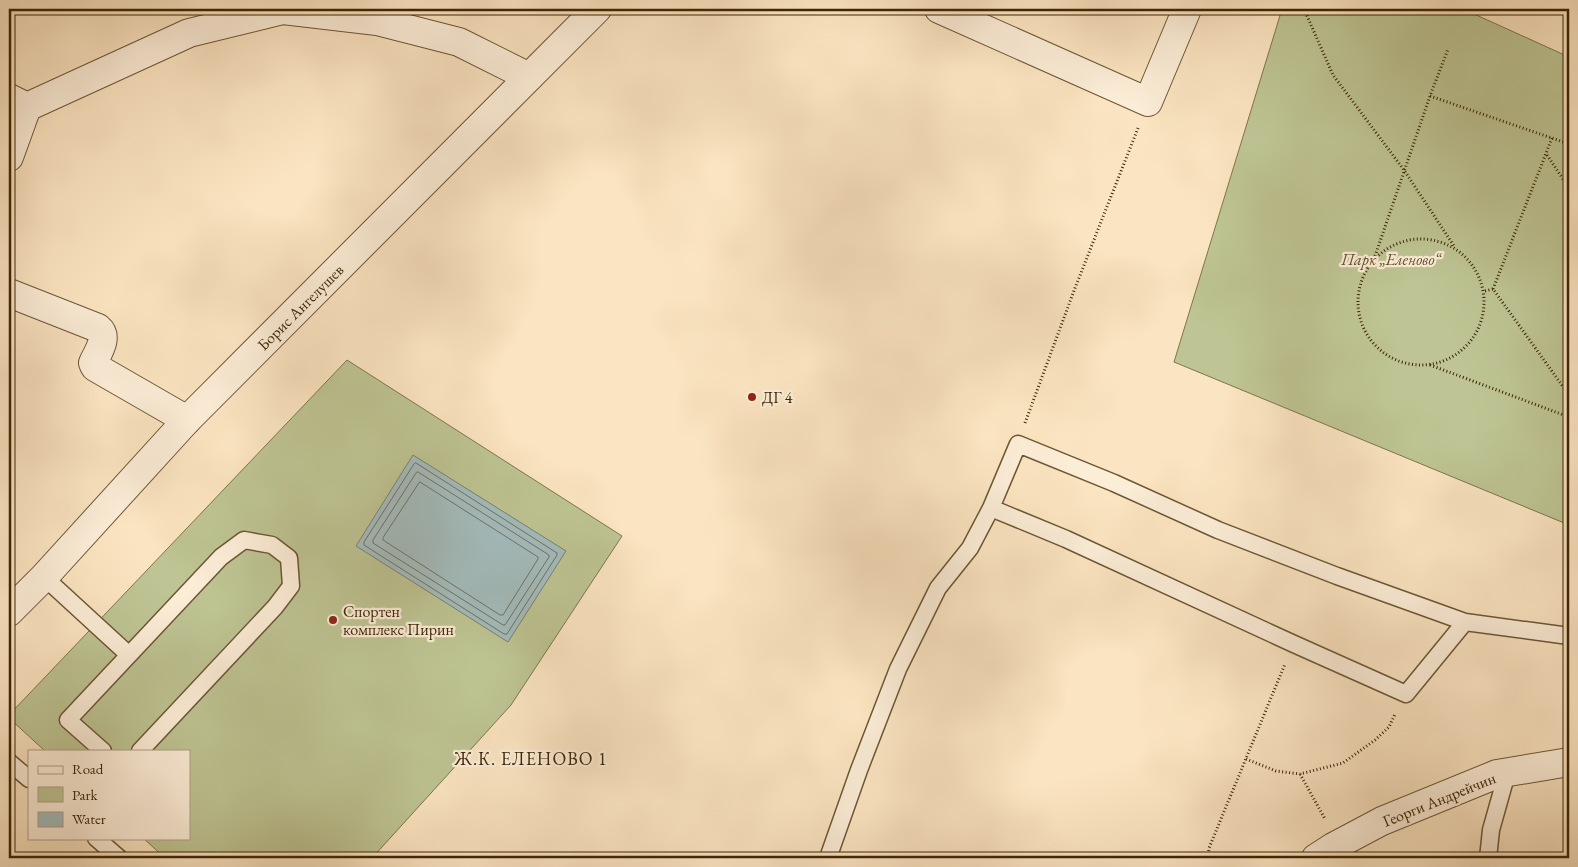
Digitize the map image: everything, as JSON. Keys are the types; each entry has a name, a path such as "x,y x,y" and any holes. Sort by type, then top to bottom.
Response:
{"street":[{"name":"Борис Ангелушев","path":"9,612 44,578 188,420 597,9"},
{"path":"938,9 1148,102 1187,9"},
{"path":"9,157 18,103 189,33 283,10 377,21 459,42 529,77"},
{"path":"9,293 98,328 104,338 93,363 94,367 188,420"},
{"name":"Георги Андрейчин","path":"1316,858 1333,846 1382,821 1497,774 1569,762"}],"lane":[{"path":"828,858 898,669 938,588 970,548 1018,444 1114,483 1218,530 1337,576 1466,622 1569,636"},
{"path":"990,508 1066,539 1406,694 1466,622"},
{"path":"102,750 68,720 221,557 244,540 272,545 289,558 290,586 275,607 141,750"},
{"path":"44,578 130,655"},
{"path":"9,762 28,778"},
{"path":"1488,858 1491,830 1507,772"},
{"path":"98,840 119,858"}],"path":[{"path":"1304,9 1333,76 1404,170 1454,246 1474,265 1484,291 1484,316 1473,340 1454,357 1430,365"},
{"path":"1448,49 1375,256 1361,279 1357,305 1364,330 1380,352 1403,364 1430,365 1569,417"},
{"path":"1430,96 1569,144"},
{"path":"1018,444 1075,288 1148,102"},
{"path":"1493,289 1552,138"},
{"path":"1546,155 1569,188"},
{"path":"1375,256 1399,241 1418,238 1427,237 1454,246"},
{"path":"1484,291 1493,289"},
{"path":"1493,289 1569,395"},
{"path":"1208,858 1209,848 1294,644"},
{"path":"1246,759 1276,770 1300,774 1343,763 1375,740 1388,727 1406,694"},
{"path":"1300,774 1328,824"}],"green space":[{"name":"Парк „Еленово“","path":"1282,9 1463,9 1569,57 1569,525 1174,362"},
{"name":"Спортен комплекс Пирин","path":"347,360 622,536 511,705 372,858 165,858 145,840 190,840 190,750 44,750 9,718 9,715"}],"water":[{"path":"413,455 566,551 508,642 356,546"}],"place":[{"name":"ДГ 4","path":"752,397"},
{"name":"Спортен комплекс Пирин","path":"333,620"}],"district":[{"name":"Ж.К. ЕЛЕНОВО 1","path":"531,759"}]}
